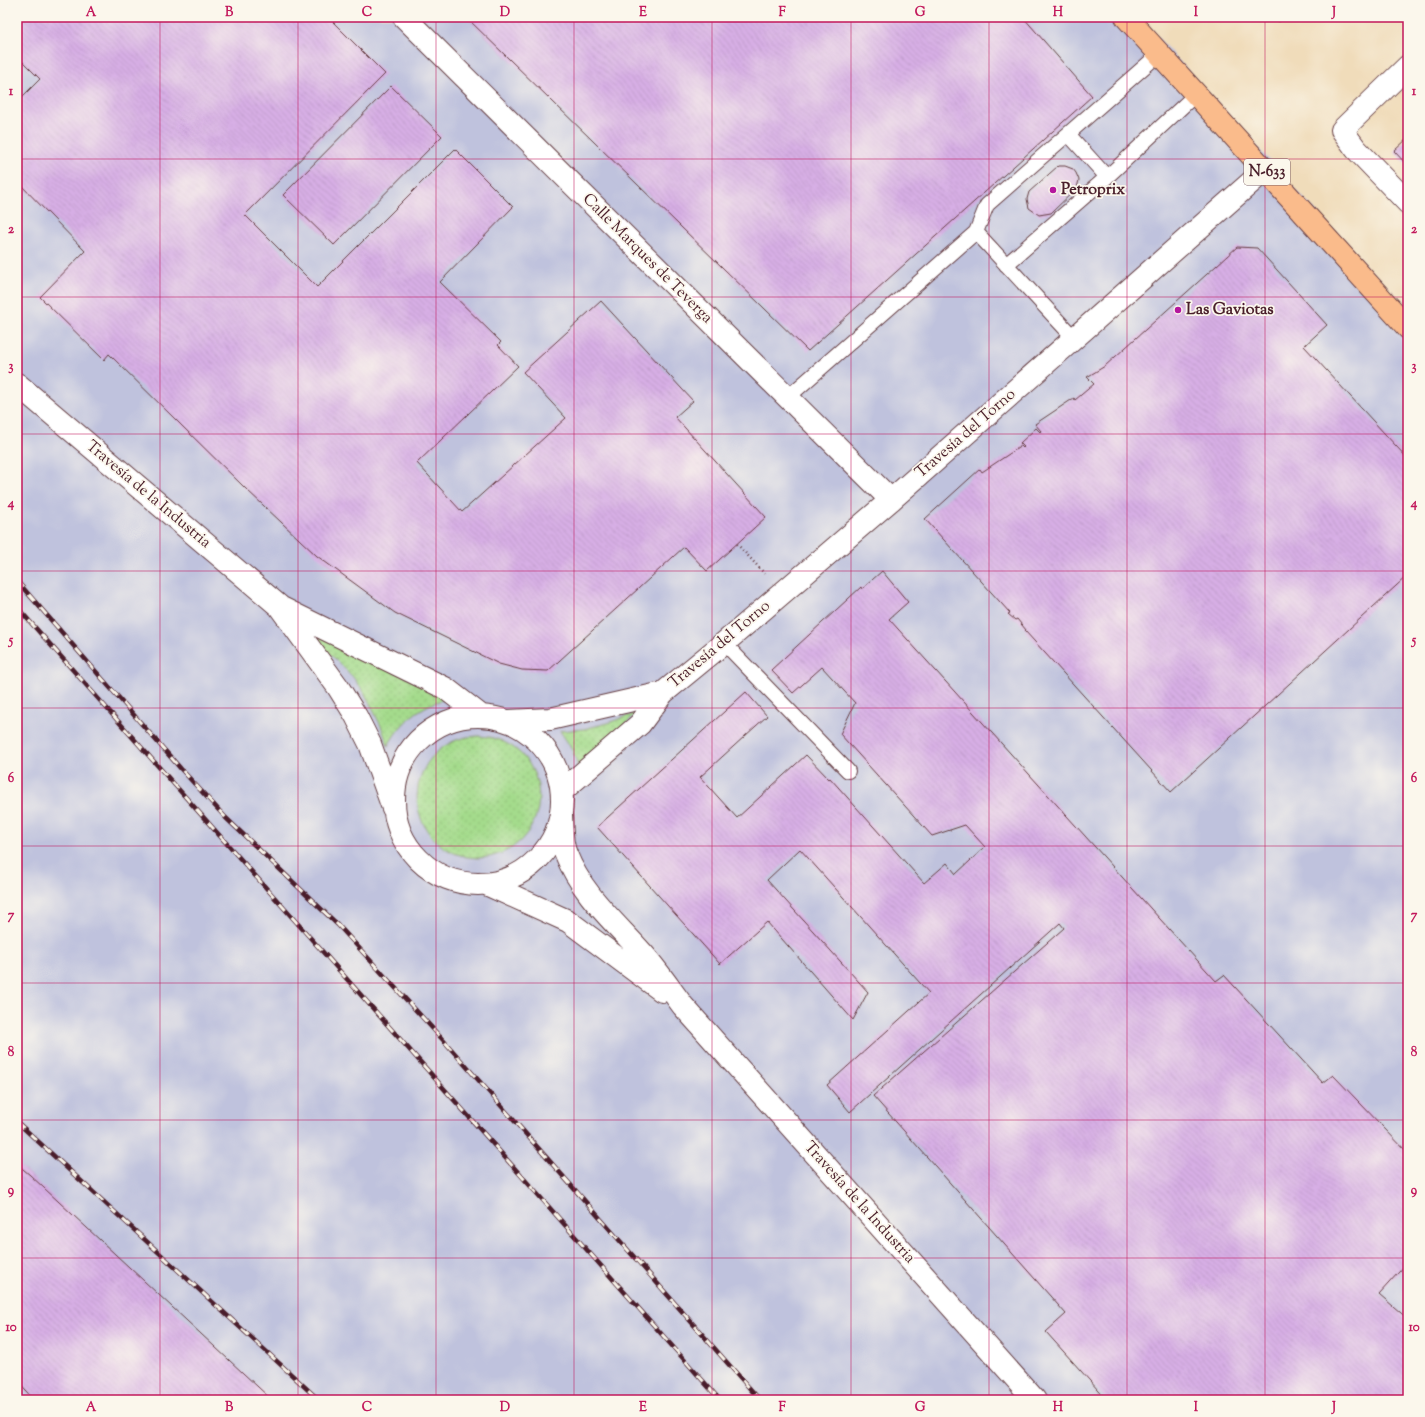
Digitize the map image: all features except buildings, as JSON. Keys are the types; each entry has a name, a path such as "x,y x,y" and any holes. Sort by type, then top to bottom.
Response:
{"highway":[{"name":"N-633","path":"1126,17 1408,328"}],"street":[{"name":"Calle Marques de Teverga","path":"404,17 890,500"},
{"path":"1408,66 1342,130 1356,149 1408,203"},
{"name":"Travesía del Torno","path":"562,791 640,724 663,693 724,643 890,500 1265,170"},
{"name":"Travesía de la Industria","path":"17,384 279,606 338,687 356,716 370,744 393,808 400,834 414,856 435,873 460,882 486,884 512,877 535,862 552,841 561,815"},
{"name":"Travesía de la Industria","path":"279,606 445,688 480,715"},
{"name":"Travesía del Torno","path":"508,721 550,720 663,693"},
{"name":"Travesía de la Industria","path":"393,808 396,779 407,753 427,732 452,719 480,715 508,721 533,736 552,758 562,791 562,836 566,854 578,876 597,904 645,956 683,1006 1035,1400"},
{"name":"Travesía de la Industria","path":"486,884 568,921 683,1006"}],"lane":[{"path":"788,398 976,232 987,205 1159,54"},
{"path":"1006,265 1106,177 1196,94"},
{"path":"1068,134 1106,177"},
{"path":"976,232 1074,338"},
{"path":"724,643 848,771"}],"path":[{"path":"737,544 782,593"}],"shaded area":[{"path":"17,17 1139,17 1408,313 1408,1400 17,1400"}],"green space":[{"path":"304,627 449,698 429,705 413,715 399,729 388,746 381,726 364,692 353,677"},
{"path":"638,712 579,771 572,750 560,731 584,729 608,723"},
{"path":"478,736 501,740 512,746 521,754 529,763 535,774 539,797 535,820 529,831 521,840 512,848 501,854 478,858 455,854 444,848 435,840 427,831 421,820 417,797 421,774 427,763 435,754 444,746 455,740"}],"railway":[{"path":"17,581 181,769 226,818 338,925 444,1041 760,1400"},
{"path":"17,607 720,1400"},
{"path":"17,1122 319,1400"}],"place":[{"name":"Petroprix","path":"1053,190"},
{"name":"Las Gaviotas","path":"1178,310"}]}
